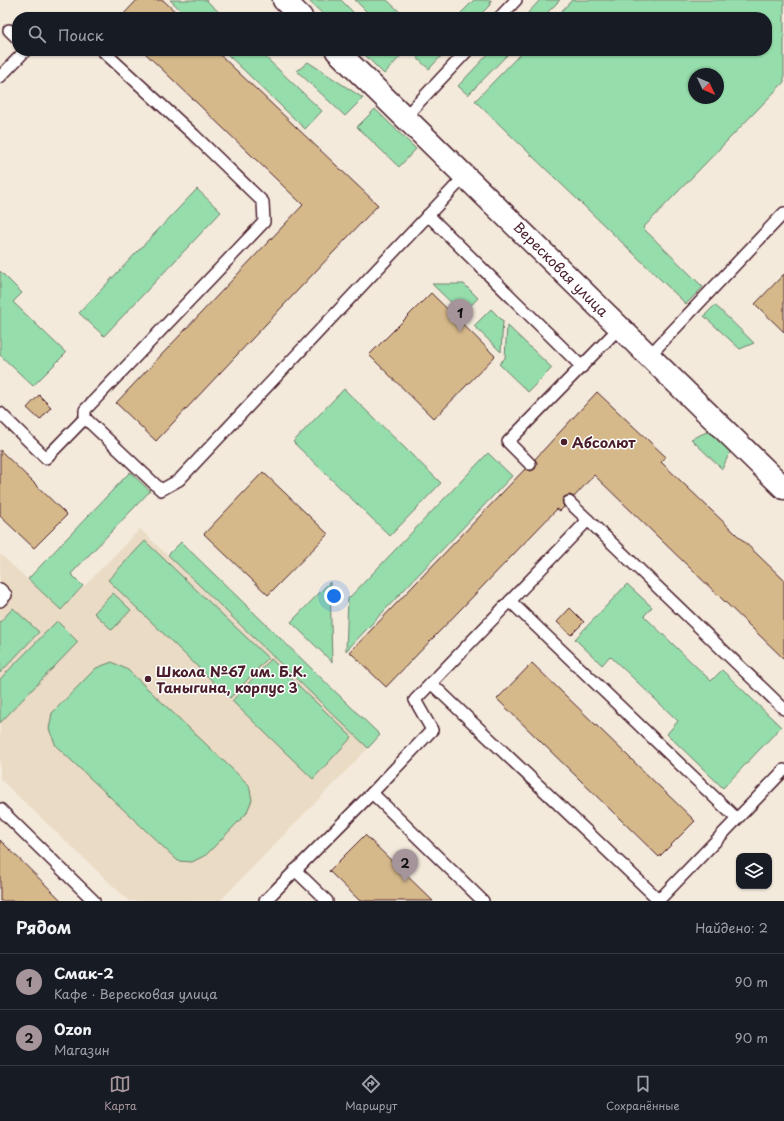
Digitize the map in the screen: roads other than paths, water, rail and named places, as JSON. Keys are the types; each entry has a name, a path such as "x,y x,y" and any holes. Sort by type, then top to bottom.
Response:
{"street":[{"path":"284,0 297,12"},
{"name":"Вересковая улица","path":"342,56 784,488"}],"lane":[{"path":"505,12 516,0"},
{"path":"0,77 20,56"},
{"path":"0,414 46,458 85,418 85,410 264,222 263,202 189,130 108,56"},
{"path":"405,117 462,56"},
{"path":"85,418 161,490 179,480 465,176"},
{"path":"649,356 784,213"},
{"path":"428,215 582,367"},
{"path":"530,464 508,442 620,327"},
{"path":"569,502 784,709"},
{"path":"265,901 432,730 415,700 588,520"},
{"path":"0,589 6,595 0,601"},
{"path":"510,601 737,819"},
{"path":"431,683 659,900 784,770"},
{"path":"372,793 483,901"},
{"path":"0,809 94,901"},
{"path":"295,870 327,901"}],"place":[{"name":"Смак-2","path":"460,332"},
{"name":"Абсолют","path":"564,442"},
{"name":"Школа №67 им. Б.К. Таныгина, корпус 3","path":"148,679"},
{"name":"Ozon","path":"405,882"}]}
